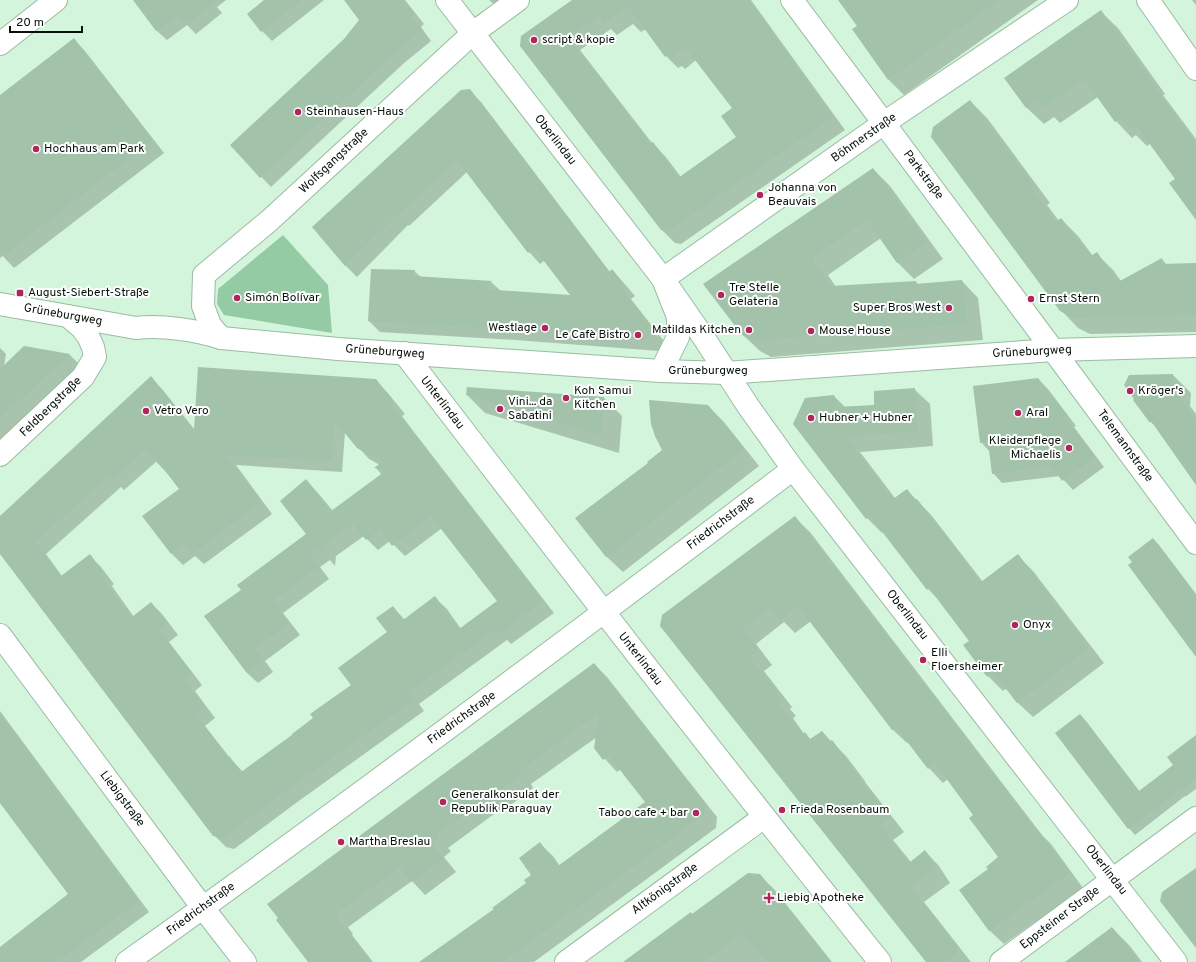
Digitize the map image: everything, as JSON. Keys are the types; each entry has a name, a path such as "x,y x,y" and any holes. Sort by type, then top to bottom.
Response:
{"street":[{"path":"0,44 56,0"},
{"name":"Oberlindau","path":"447,0 662,279 793,469 1176,962"},
{"name":"Wolfsgangstraße","path":"221,338 210,325 203,306 204,275 270,220 473,33 518,0"},
{"name":"Parkstraße","path":"792,0 1053,350"},
{"name":"Böhmerstraße","path":"662,279 884,123 1067,0"},
{"path":"1148,0 1196,69"},
{"name":"Oberlindau","path":"661,371 678,337 678,316 662,279"},
{"name":"Grüneburgweg","path":"0,304 136,328 152,327 204,333 221,338 404,353 661,371 726,373 1053,350 1196,346"},
{"name":"Feldbergstraße","path":"0,456 83,376 95,357 93,346 88,336 81,327 68,316"},
{"name":"Telemannstraße","path":"1053,350 1196,543"},
{"name":"Unterlindau","path":"404,353 604,613 880,962"},
{"name":"Friedrichstraße","path":"127,962 203,908 604,613 793,469"},
{"name":"Liebigstraße","path":"0,635 203,908 246,962"},
{"name":"Altkönigstraße","path":"566,962 764,817"},
{"name":"Eppsteiner Straße","path":"1001,962 1196,818"}],"green space":[{"path":"283,235 328,285 332,333 224,315 217,304 218,289"}],"building":[{"path":"133,0 217,0 186,25 178,15 156,31"},
{"path":"264,0 302,0 261,32 247,14"},
{"path":"344,0 404,0 415,14 412,17 422,30 393,54 260,178 230,145 344,39 359,20"},
{"path":"572,0 749,0 833,117 668,231 661,230 520,46 521,36","holes":["628,6 665,57 669,53 672,57 685,47 732,108 721,116 736,137 678,178 674,170 653,142 650,143 568,37 599,16 604,23"]},
{"path":"838,0 999,0 888,80 852,29 857,26"},
{"path":"1101,10 1196,144 1196,220 1169,183 1175,179 1136,125 1130,130 1121,118 1115,122 1084,79 1043,107 1038,100 1026,108 1004,78"},
{"name":"Hochhaus am Park","path":"74,38 153,140 0,258 0,95"},
{"path":"470,89 609,272 612,269 624,284 620,287 652,328 647,340 368,321 371,269 415,270 414,276 492,281 481,289 570,295 534,248 528,253 457,160 397,215 345,266 312,227 461,90"},
{"path":"970,100 1034,186 1031,188 1056,222 1061,218 1091,256 1097,252 1118,282 1162,258 1162,264 1196,263 1196,315 1073,318 1060,311 931,137 933,127"},
{"path":"873,168 927,242 897,263 867,220 812,258 830,286 916,281 916,284 962,280 967,324 754,341 742,335 703,284"},
{"path":"24,346 70,354 0,418 0,369"},
{"path":"198,367 376,379 394,402 391,405 543,601 499,634 496,629 409,692 414,700 284,792 223,838 213,836 0,554 0,516 151,376 194,430","holes":["334,420 357,448 382,462 374,468 388,469 327,514 328,506 306,479 280,501 306,534 237,585 241,590 204,616 246,672 263,660 255,649 289,623 273,601 318,567 310,555 318,549 324,556 325,544 353,524 366,540 380,529 392,546 431,516 497,601 459,629 435,596 403,620 393,606 376,618 387,632 338,668 351,685 310,714 313,718 241,772 195,714 205,707 184,679 192,673 159,630 167,623 151,602 132,617 108,585 101,574 103,572 90,554 61,576 35,542 109,476 112,480 145,450 167,473 179,489 142,516 171,554 184,544 192,554 261,502 226,455 331,461"]},
{"path":"1173,374 1173,387 1196,420 1196,485 1151,421 1150,423 1133,400 1134,399 1124,385 1129,375"},
{"path":"1038,378 1067,415 1065,417 1095,457 1062,481 1051,466 992,474 988,442 980,443 973,386"},
{"path":"467,387 604,397 601,436 466,395"},
{"path":"915,388 918,431 846,437 893,499 907,489 915,500 917,499 981,582 1018,554 1089,648 1017,703 993,672 987,677 963,645 969,641 929,588 927,590 870,516 866,519 793,424 805,398 834,395 838,407 874,405 874,391"},
{"path":"649,400 708,405 744,449 606,557 575,518 648,463 647,462 662,450 651,424"},
{"path":"795,516 1070,873 989,931 959,890 988,869 986,867 998,857 969,818 973,815 935,763 928,769 896,727 892,730 798,606 780,620 771,607 742,629 759,650 750,657 778,693 776,694 782,701 779,704 803,734 805,732 810,739 822,731 830,741 832,740 890,817 880,825 909,863 925,850 936,868 911,887 957,947 957,954 947,962 926,962 660,626 662,615"},
{"path":"1153,538 1196,595 1196,657 1128,565 1132,562 1128,557"},
{"path":"594,663 705,804 704,815 503,962 419,962 494,909 492,908 526,883 524,880 531,875 519,858 540,842 558,866 645,802 609,756 603,760 594,748 599,713 519,771 521,775 436,835 439,838 432,843 443,859 411,882 400,867 336,914 371,962 308,962 276,920 278,918 267,904"},
{"path":"0,714 139,901 56,962 0,962 0,947 68,894 0,803"},
{"path":"1080,714 1139,791 1173,765 1167,757 1196,735 1196,779 1128,829 1055,733"},
{"path":"1196,868 1196,948 1160,901 1162,892"},
{"path":"748,873 760,874 831,962 767,962 743,933 704,962 623,962 691,912 692,914"},
{"path":"1112,927 1139,962 1065,962"}],"place":[{"name":"script & kopie","path":"534,40"},
{"name":"Steinhausen-Haus","path":"298,112"},
{"name":"Hochhaus am Park","path":"36,149"},
{"name":"Johanna von Beauvais","path":"760,195"},
{"name":"August-Siebert-Straße","path":"20,293"},
{"name":"Tre Stelle Gelateria","path":"721,295"},
{"name":"Simón Bolívar","path":"237,298"},
{"name":"Ernst Stern","path":"1031,299"},
{"name":"Super Bros West","path":"949,308"},
{"name":"Westlage","path":"545,328"},
{"name":"Matildas Kitchen","path":"749,330"},
{"name":"Mouse House","path":"811,331"},
{"name":"Le Cafè Bistro","path":"638,335"},
{"name":"Kröger's","path":"1130,391"},
{"name":"Koh Samui Kitchen","path":"566,398"},
{"name":"Vini... da Sabatini","path":"500,409"},
{"name":"Vetro Vero","path":"146,411"},
{"name":"Aral","path":"1018,413"},
{"name":"Hubner + Hubner","path":"811,418"},
{"name":"Kleiderpflege Michaelis","path":"1069,448"},
{"name":"Onyx","path":"1015,625"},
{"name":"Elli Floersheimer","path":"923,660"},
{"name":"Generalkonsulat der Republik Paraguay","path":"443,802"},
{"name":"Frieda Rosenbaum","path":"782,810"},
{"name":"Taboo cafe + bar","path":"696,813"},
{"name":"Martha Breslau","path":"341,842"},
{"name":"Liebig Apotheke","path":"769,898"}]}
